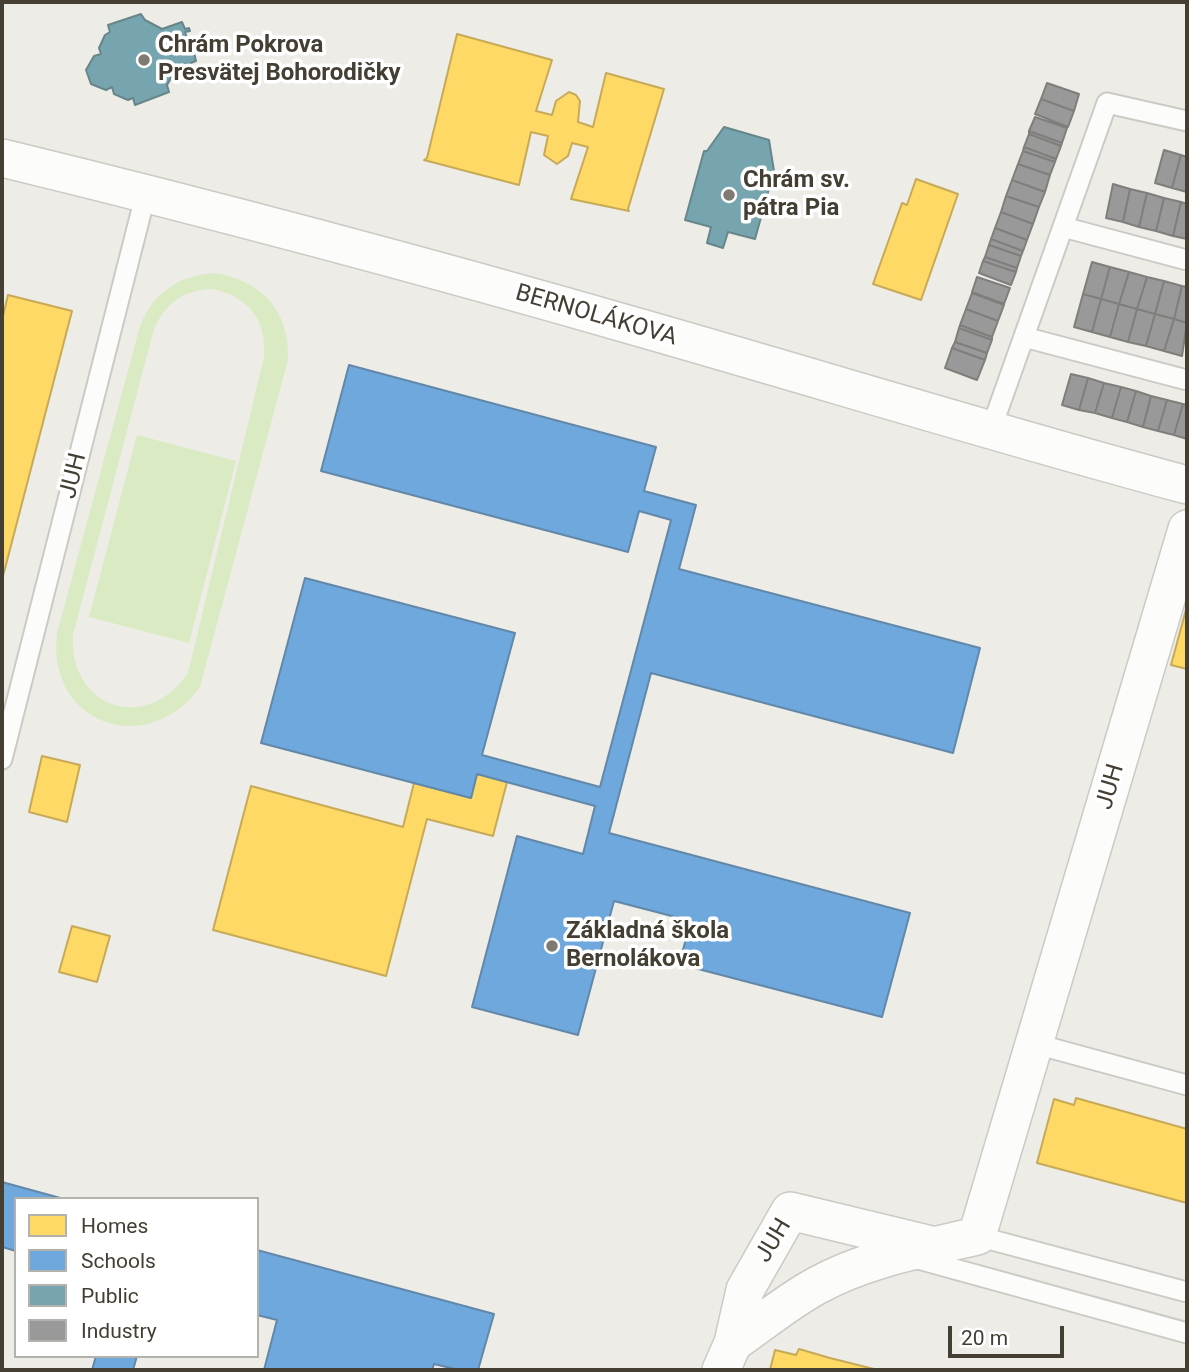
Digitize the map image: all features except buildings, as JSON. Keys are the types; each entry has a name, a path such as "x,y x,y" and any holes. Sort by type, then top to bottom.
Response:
{"street":[{"name":"BERNOLÁKOVA","path":"2,158 146,193 641,328 990,432 1180,483"},
{"path":"1180,483 1187,517"},
{"name":"JUH","path":"727,1357 746,1290 790,1211 935,1246 977,1237 1187,529"},
{"path":"727,1357 818,1285 896,1253 935,1246"}],"lane":[{"path":"990,432 1107,103 1187,121"},
{"name":"JUH","path":"2,759 146,193"},
{"path":"1063,227 1187,260"},
{"path":"1024,337 1187,380"},
{"path":"1036,1044 1187,1085"},
{"name":"JUH","path":"977,1237 1187,1292"},
{"path":"896,1253 1187,1333"}],"green space":[{"path":"214,273 231,277 259,291 270,301 284,327 288,360 200,687 178,709 154,722 129,726 104,722 83,709 67,690 58,664 57,633 140,326 160,295 178,282","holes":["212,289 236,297 253,312 262,332 264,357 188,673 171,692 152,703 133,707 114,705 97,696 84,681 75,660 73,635 154,329 170,305 184,295"]},
{"path":"137,435 236,461 189,643 89,617"}],"place":[{"name":"Chrám Pokrova Presvätej Bohorodičky","path":"144,60"},
{"name":"Chrám sv. pátra Pia","path":"729,195"},
{"name":"Základná škola Bernolákova","path":"552,946"}]}
